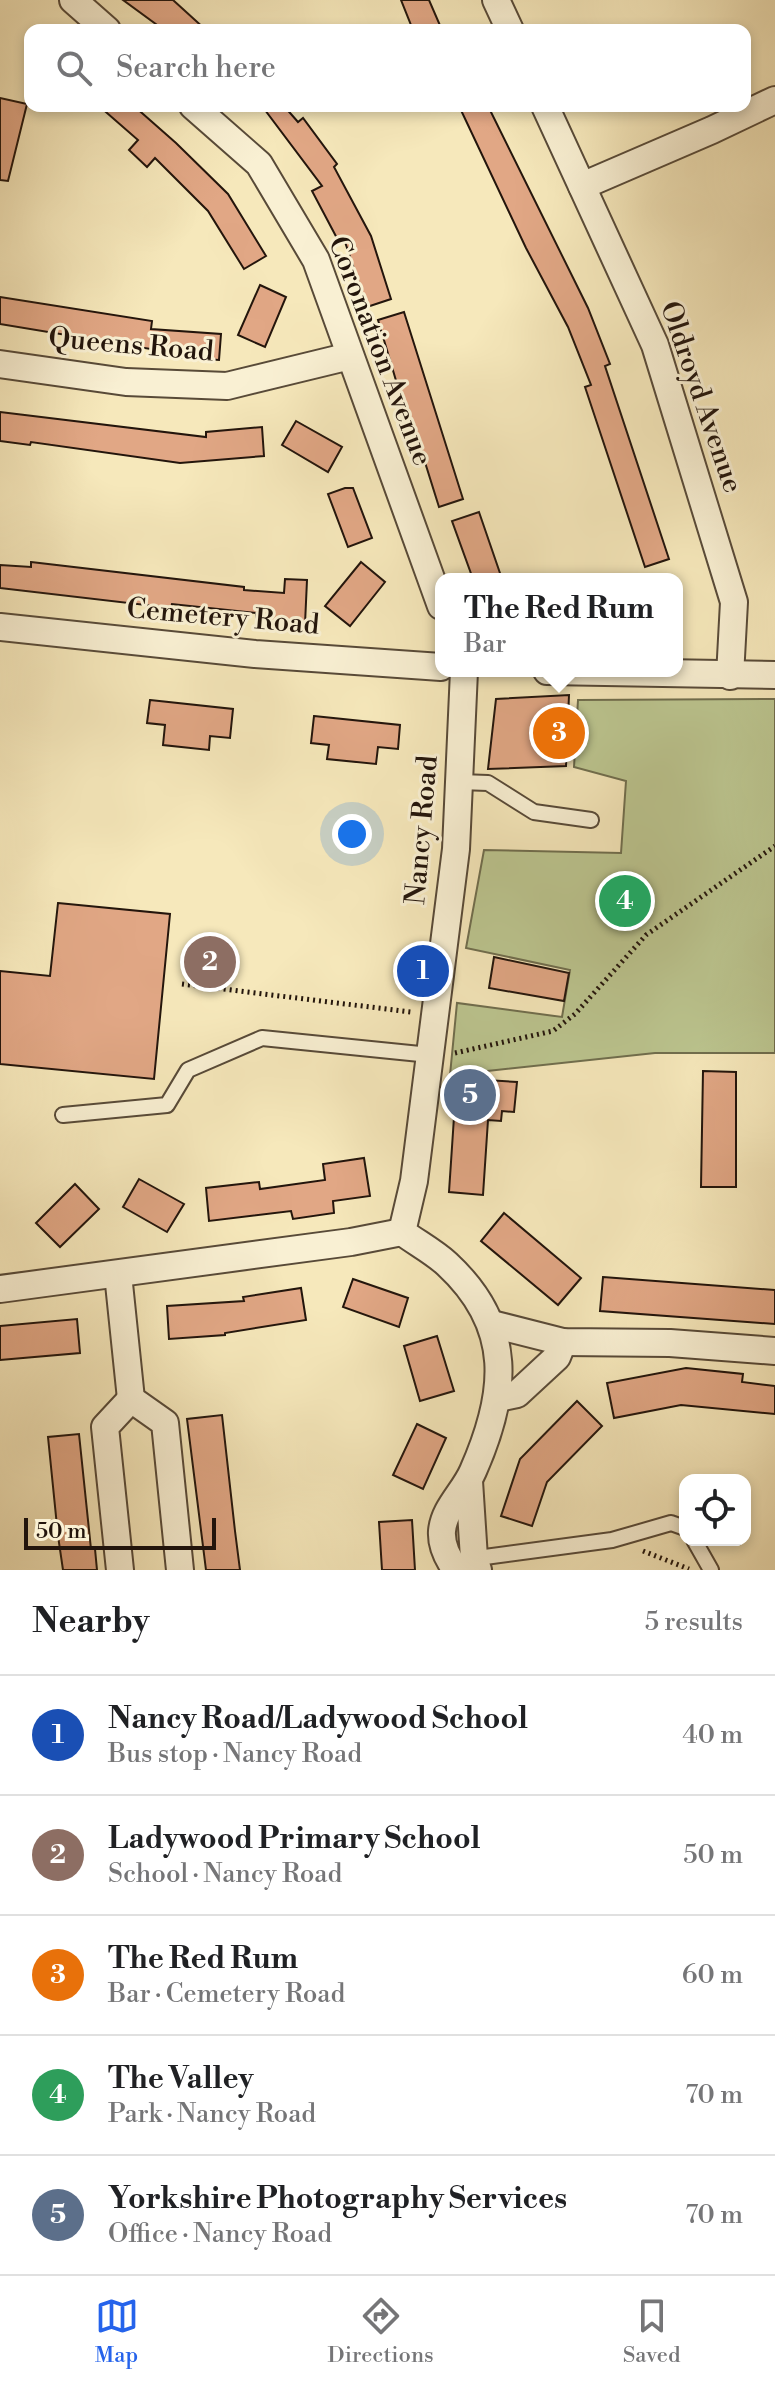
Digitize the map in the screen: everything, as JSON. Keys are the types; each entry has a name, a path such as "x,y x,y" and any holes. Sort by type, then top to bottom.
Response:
{"street":[{"path":"73,0 100,24"},
{"path":"496,0 507,24"},
{"path":"751,111 775,100"},
{"name":"Coronation Avenue","path":"200,112 259,164 316,260 435,590"},
{"name":"Oldroyd Avenue","path":"548,112 655,345 734,602 730,676"},
{"path":"582,186 750,112"},
{"name":"Queens Road","path":"0,364 126,382 227,386 350,356"},
{"name":"Cemetery Road","path":"0,627 255,654 435,667"},
{"path":"683,675 775,675"},
{"name":"Nancy Road","path":"402,1232 414,1181 456,849 464,677"},
{"path":"0,1289 351,1242 402,1232 447,1264 471,1291 492,1324 499,1361 499,1398 488,1438 469,1481 448,1510 442,1531 445,1552 465,1565"},
{"path":"118,1274 131,1399 105,1427 120,1570"},
{"path":"492,1324 563,1342 670,1343 775,1351"},
{"path":"499,1398 517,1394 557,1357 563,1342"},
{"path":"131,1399 165,1423 180,1570"}],"lane":[{"path":"460,782 488,783 534,812 591,820"},
{"path":"63,1115 167,1105 188,1070 262,1038 430,1055"},
{"path":"465,1565 612,1540 671,1523 679,1526"},
{"path":"697,1546 711,1570"}],"path":[{"path":"430,1055 463,1052 553,1031 575,1014 646,935 775,846"},
{"path":"182,984 434,1015"},
{"path":"612,1540 692,1570"}],"green space":[{"path":"775,699 775,1053 655,1053 450,1075 457,1003 562,1017 570,970 466,948 484,850 621,853 626,781 574,767 578,700"}],"building":[{"path":"123,0 173,0 199,24 156,24"},
{"path":"401,0 429,0 439,24 411,24"},
{"path":"0,98 24,103 25,112 8,181 0,180"},
{"path":"106,112 141,112 176,143 228,194 266,256 244,269 208,211 155,158 147,167 129,150 138,140"},
{"path":"266,112 289,112 298,122 303,118 337,164 334,167 371,236 391,299 367,307 344,239 339,242 312,191 322,186"},
{"path":"462,112 491,112 588,308 610,364 605,366 669,559 645,567 585,387 591,385 568,327 526,248"},
{"path":"260,285 286,297 265,347 238,335"},
{"path":"0,297 152,321 151,329 221,334 219,360 162,356 163,351 0,324"},
{"path":"404,312 463,499 439,507 418,440 414,441 378,320"},
{"path":"0,412 206,437 206,432 262,427 264,456 180,463 31,442 30,445 0,441"},
{"path":"296,421 342,447 328,472 282,445"},
{"path":"353,488 372,538 348,547 328,494"},
{"path":"479,512 500,573 471,573 452,521"},
{"path":"31,562 284,593 285,579 307,580 305,624 256,620 256,613 172,604 171,608 0,588 0,565 31,567"},
{"path":"361,562 385,582 350,626 325,606"},
{"path":"569,695 566,766 488,769 496,699"},
{"path":"150,700 233,709 230,738 210,736 209,750 163,745 165,725 147,723"},
{"path":"314,716 400,725 398,749 378,747 376,764 327,759 329,745 311,743"},
{"path":"58,903 170,914 154,1079 0,1064 0,971 50,976"},
{"path":"494,957 569,973 564,1001 489,988"},
{"path":"703,1071 736,1072 736,1187 701,1187"},
{"path":"470,1079 517,1082 514,1112 502,1111 501,1121 488,1120 483,1195 449,1192 456,1087 470,1088"},
{"path":"364,1158 370,1196 333,1201 334,1213 293,1219 291,1211 209,1221 206,1188 259,1182 260,1189 325,1180 323,1164"},
{"path":"139,1179 184,1204 167,1232 123,1207"},
{"path":"75,1184 99,1209 60,1247 36,1223"},
{"path":"504,1213 581,1278 558,1305 481,1241"},
{"path":"603,1277 775,1290 775,1324 600,1311"},
{"path":"353,1279 408,1298 399,1327 343,1307"},
{"path":"301,1288 306,1320 225,1335 169,1339 167,1306 244,1301 243,1297"},
{"path":"77,1319 80,1353 0,1360 0,1326"},
{"path":"437,1336 454,1391 420,1401 404,1346"},
{"path":"686,1368 743,1374 742,1382 775,1386 775,1414 681,1405 614,1418 607,1383"},
{"path":"577,1401 602,1426 547,1482 532,1526 501,1516 520,1459"},
{"path":"222,1415 240,1570 206,1570 187,1419"},
{"path":"417,1424 446,1438 423,1489 393,1475"},
{"path":"79,1434 91,1549 95,1549 97,1570 63,1570 58,1536 48,1437"},
{"path":"412,1520 415,1570 382,1570 379,1522"}],"place":[{"name":"The Red Rum","path":"559,733"},
{"name":"The Valley","path":"625,901"},
{"name":"Ladywood Primary School","path":"210,962"},
{"name":"Nancy Road/Ladywood School","path":"423,971"},
{"name":"Yorkshire Photography Services","path":"470,1095"}]}
